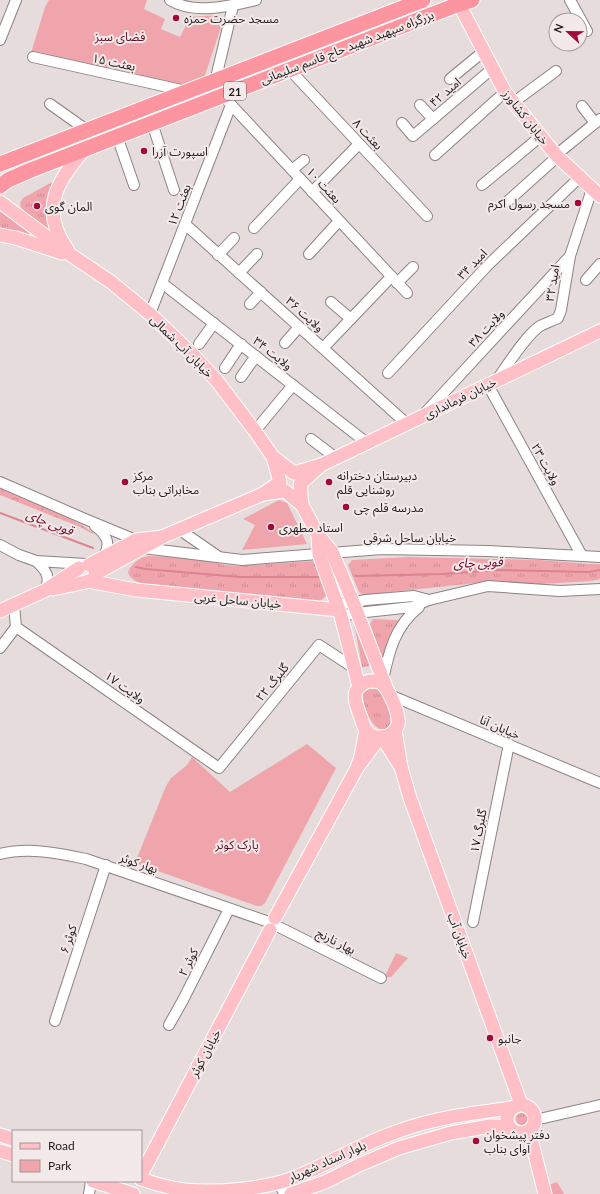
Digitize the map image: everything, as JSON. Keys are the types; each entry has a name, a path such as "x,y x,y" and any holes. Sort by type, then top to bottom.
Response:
{"highway":[{"name":"بزرگراه سپهبد شهید حاج قاسم سلیمانی","path":"0,164 215,82 423,0"},
{"name":"بزرگراه سپهبد شهید حاج قاسم سلیمانی","path":"0,186 8,180 86,148 152,123 227,100 289,69 465,2"}],"main road":[{"name":"خیابان کشاورز","path":"465,2 484,51 505,92 557,155 596,192"},
{"path":"71,255 61,241 56,230 53,210 54,201 60,182 65,173 86,148"},
{"name":"خیابان آب شمالی","path":"0,202 110,282 150,314 193,355 217,381 273,457 297,478"},
{"name":"خیابان آب شمالی","path":"0,235 16,238 71,255"},
{"name":"خیابان فرمانداری","path":"297,478 422,416 600,331"},
{"name":"خیابان آب شمالی","path":"273,457 282,486"},
{"path":"282,486 291,492 299,487 297,478 291,472 285,473 281,477 282,486 302,505"},
{"path":"297,478 302,505 355,608 386,688 398,713 398,725 395,730 391,734 381,737 370,734 366,730 355,702 356,692 359,687 369,681 381,683 386,688"},
{"path":"0,611 91,570 139,544 180,530 282,486"},
{"path":"326,553 359,687"},
{"name":"خیابان ساحل غربی","path":"91,570 136,590 340,610"},
{"name":"خیابان ساحل غربی","path":"91,570 136,590"},
{"name":"خیابان کوثر","path":"357,768 366,730"},
{"name":"خیابان آب","path":"395,730 401,767 412,805 516,1106"},
{"name":"خیابان کوثر","path":"142,1173 357,768 381,737"},
{"name":"خیابان آب","path":"381,737 401,767"},
{"path":"516,1106 530,1107 536,1120 532,1128 521,1133 510,1128 507,1116 516,1106"},
{"name":"بلوار استاد شهریار","path":"142,1179 171,1188 200,1191 242,1188 279,1182 295,1177 396,1132 434,1121 516,1106"},
{"name":"بلوار استاد شهریار","path":"291,1194 325,1182 359,1165 400,1148 434,1137 490,1126 497,1126 514,1131"},
{"path":"528,1131 545,1194"},
{"path":"0,1135 12,1139"},
{"path":"0,1151 12,1155"},
{"path":"95,1182 133,1194"}],"street":[{"path":"0,40 16,0"},
{"path":"170,0 184,7 194,8 233,6 256,0"},
{"path":"570,0 577,12"},
{"path":"215,82 233,6"},
{"path":"450,79 484,51"},
{"name":"بعثت ۱۵","path":"33,58 188,92"},
{"name":"امید ۴۲","path":"402,123 413,136 493,68"},
{"name":"بعثت ۸","path":"289,69 427,216"},
{"path":"514,102 556,71"},
{"path":"435,155 505,92"},
{"name":"بعثت ۱۰","path":"227,100 407,293"},
{"name":"بعثت ۱۲","path":"150,314 185,224 227,100"},
{"path":"50,104 88,131"},
{"path":"420,105 433,119"},
{"path":"508,202 557,155 598,121 582,106"},
{"path":"152,123 174,190"},
{"path":"117,136 134,184"},
{"path":"482,185 541,136"},
{"path":"312,192 359,144"},
{"path":"292,170 304,160"},
{"name":"امید ۳۴","path":"388,373 487,266 580,177"},
{"path":"254,228 300,179"},
{"name":"امید ۳۲","path":"492,383 527,339 540,326 558,318 561,310 570,256 596,192"},
{"path":"309,254 339,221"},
{"name":"ولایت ۳۶","path":"185,224 407,424"},
{"path":"218,255 234,238"},
{"path":"239,273 257,254"},
{"name":"ولایت ۳۸","path":"422,416 570,256"},
{"path":"586,280 600,264"},
{"path":"323,348 351,319 394,280 413,267"},
{"name":"ولایت ۳۴","path":"162,283 367,443"},
{"path":"250,304 261,292"},
{"path":"331,302 351,319"},
{"path":"199,344 214,323"},
{"path":"285,343 299,327"},
{"path":"225,368 241,344"},
{"path":"241,377 256,356"},
{"name":"ولایت ۲۳","path":"492,383 582,556"},
{"path":"255,431 293,385"},
{"path":"311,439 336,458"},
{"path":"0,482 85,519 101,530 107,542 107,549 91,570 36,561 0,545"},
{"name":"خیابان ساحل شرقی","path":"85,519 139,544 220,558 242,560 390,549 488,551 600,558"},
{"name":"خیابان ساحل شرقی","path":"180,530 220,558"},
{"path":"36,561 42,566 48,578 47,586 44,591"},
{"path":"340,610 355,608 412,607 430,600 488,586 560,592 600,589"},
{"path":"386,688 392,647 400,628 411,613 430,600"},
{"path":"0,648 16,627 14,605"},
{"name":"ولایت ۱۷","path":"16,627 219,768"},
{"name":"گلبرگ ۲۲","path":"219,768 319,645 354,668"},
{"name":"خیابان آنا","path":"386,688 509,744 600,783"},
{"name":"گلبرگ ۱۷","path":"473,922 509,744"},
{"name":"بهار کوثر","path":"0,854 18,851 45,852 67,855 106,865 273,924"},
{"name":"کوثر ۶","path":"55,1021 106,865"},
{"name":"کوثر ۲","path":"169,1025 228,909"},
{"name":"بهار نارنج","path":"273,924 381,978"},
{"path":"536,1120 600,1105"},
{"path":"89,1194 92,1182"},
{"path":"279,1182 284,1194"}],"green space":[{"name":"فضای سبز","path":"49,0 147,0 144,9 165,19 161,29 180,37 190,17 218,15 222,17 223,21 204,78 178,86 31,53 45,7"},
{"path":"54,181 46,205 50,233 26,214 20,203 23,198"},
{"path":"0,208 9,214 29,233 29,235 0,228"},
{"path":"0,486 82,525 94,533 93,534 80,527 0,495"},
{"path":"279,500 287,503 307,544 242,550 255,525 243,519"},
{"path":"148,556 194,558 225,565 239,566 313,561 318,564 328,593 320,601 146,585 133,579 128,572 136,561"},
{"path":"408,557 540,560 600,564 600,579 592,581 541,584 486,582 363,595 359,592 348,565 352,560"},
{"path":"373,619 399,620 392,633 383,662 370,624"},
{"path":"354,622 370,666 362,667"},
{"path":"368,687 379,690 385,698 391,721 387,728 382,729 377,727 369,717 363,696 364,691"},
{"name":"پارک کوثر","path":"307,744 336,768 265,903 261,906 257,906 135,863 166,786 171,778 187,765 192,757 230,792"},
{"path":"396,953 408,958 391,977 387,977 386,974"},
{"path":"520,1113 524,1113 528,1119 524,1125 520,1125 516,1121 516,1117"},
{"path":"557,1182 564,1194 551,1194 549,1185"}],"waterway":[{"name":"قوبی چای","path":"0,513 93,548"},
{"name":"قوبی چای","path":"136,567 240,577 321,577"},
{"name":"قوبی چای","path":"356,576 443,574 497,570 589,572 600,570"}],"place":[{"name":"مسجد حضرت حمزه","path":"176,18"},
{"name":"اسپورت آزرا","path":"144,151"},
{"name":"مسجد رسول اکرم","path":"578,203"},
{"name":"المان گوی","path":"37,206"},
{"name":"مرکز مخابراتی بناب","path":"125,482"},
{"name":"دبیرستان دخترانه روشنایی قلم","path":"329,482"},
{"name":"مدرسه قلم چی","path":"346,507"},
{"name":"استاد مطهری","path":"271,527"},
{"name":"جانبو","path":"490,1038"},
{"name":"دفتر پیشخوان آوای بناب","path":"476,1141"}]}
